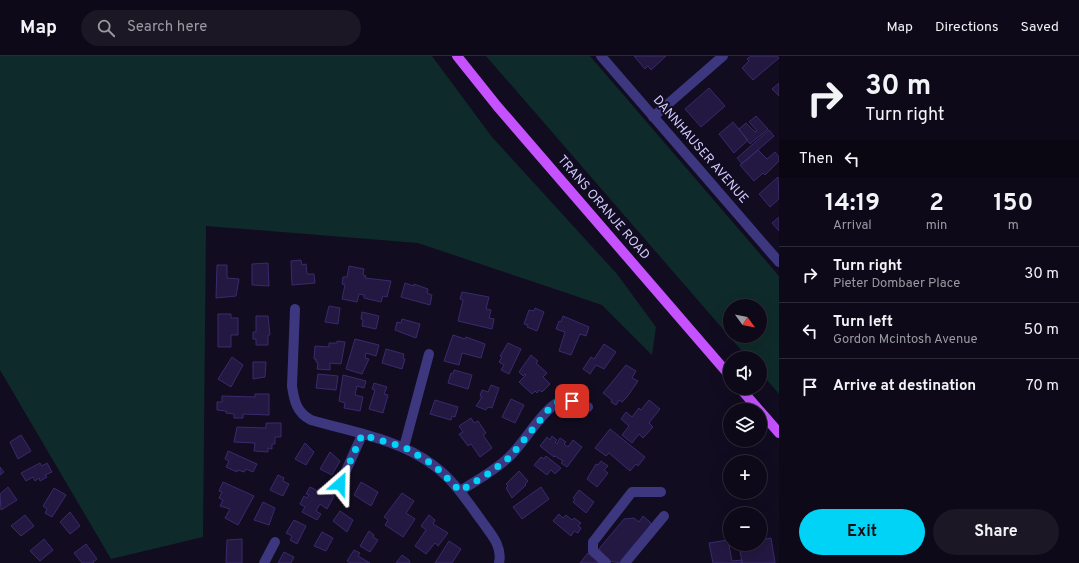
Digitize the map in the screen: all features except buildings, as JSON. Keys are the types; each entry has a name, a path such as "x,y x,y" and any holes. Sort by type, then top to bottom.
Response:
{"main road":[{"name":"TRANS ORANJE ROAD","path":"457,56 502,112 723,368"},
{"path":"746,395 752,403"},
{"path":"767,420 779,434"}],"street":[{"name":"DANNHAUSER AVENUE","path":"600,56 779,262"},
{"path":"653,117 723,56"},
{"path":"295,310 292,386 296,406 300,413 311,420 404,447 434,465 460,491 496,542 499,554 499,563"},
{"path":"404,447 429,354"},
{"path":"460,491 491,472 510,457 549,409 558,402 572,401 588,407"},
{"path":"340,484 362,435"},
{"path":"606,563 593,551 593,542 632,492 661,492"},
{"path":"625,563 664,516"},
{"path":"264,563 275,542"}],"green space":[{"path":"0,56 432,56 492,137 617,274 656,327 652,355 602,305 418,243 206,226 203,537 111,559 0,370"},
{"path":"486,56 590,56 779,276 779,394 767,380 767,351 742,351 735,343 767,343 767,299 723,299 723,329"}],"route":[{"path":"340,484 362,435 404,447 434,465 460,491 491,472 510,457 549,409 558,402 572,401"}]}
